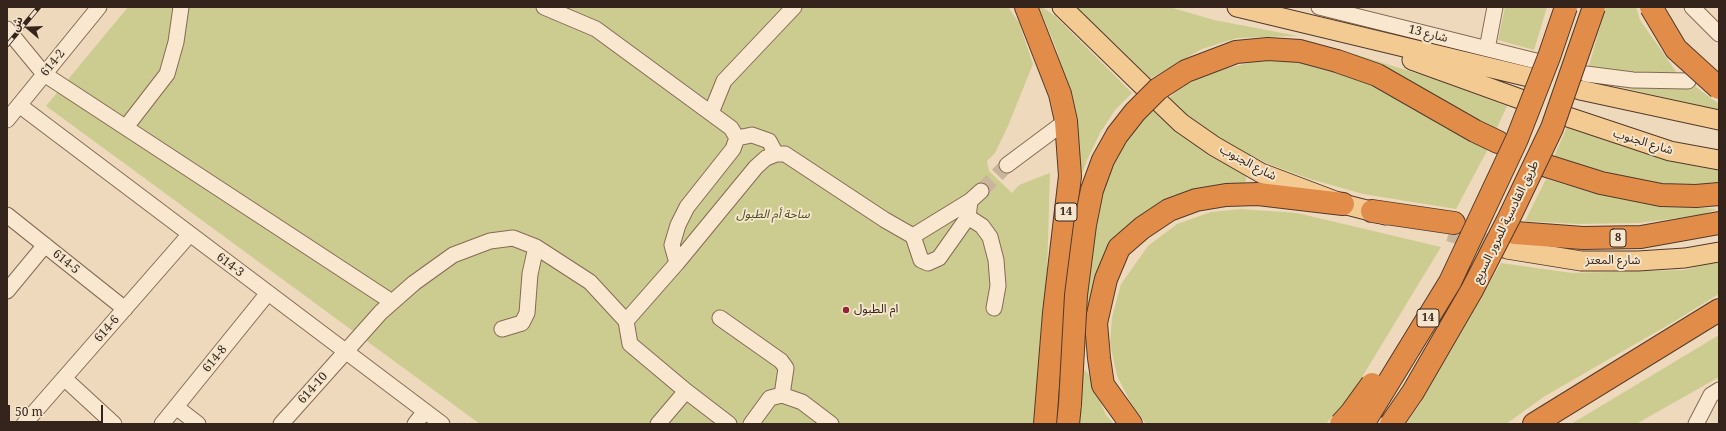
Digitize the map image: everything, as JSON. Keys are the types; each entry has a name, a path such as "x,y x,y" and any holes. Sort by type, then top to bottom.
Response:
{"highway":[{"name":"14","path":"1026,7 1060,94 1066,121 1070,176 1054,313 1045,424"},
{"name":"طريق القادسية للمرور السريع","path":"1485,208 1518,139 1566,7"},
{"name":"طريق القادسية للمرور السريع","path":"1391,424 1412,392 1472,290 1509,218 1552,128 1594,7"},
{"path":"1651,7 1676,49 1719,88"},
{"path":"1069,414 1076,295 1085,226 1092,190 1103,160 1110,147 1117,135 1135,112 1158,89 1186,71 1236,52 1268,49 1300,51 1337,61 1377,75 1475,131 1498,142"},
{"path":"1547,166 1601,183 1654,194 1696,196 1719,194"},
{"path":"1130,424 1103,385 1098,358 1096,323 1106,279 1120,248 1142,228 1168,210 1196,200 1226,195 1258,194 1343,204"},
{"name":"14","path":"1363,424 1450,282 1485,208"},
{"path":"1341,424 1351,413 1383,368 1485,208"},
{"path":"1372,211 1451,228"},
{"name":"8","path":"1511,241 1641,237 1719,223"},
{"path":"1534,424 1719,310"}],"main road":[{"path":"1062,7 1144,88"},
{"path":"1237,7 1310,25 1532,69"},
{"path":"1310,25 1520,99"},
{"path":"1585,85 1719,120"},
{"name":"شارع الجنوب","path":"1158,101 1181,123 1214,146 1261,173 1343,204 1372,211"},
{"name":"شارع الجنوب","path":"1568,117 1670,151 1719,160"},
{"name":"شارع المعتز","path":"1511,241 1581,261 1638,261 1685,258 1719,252"}],"street":[{"name":"614-2","path":"7,120 99,7"},
{"path":"126,127 167,74 176,42 181,7"},
{"path":"544,7 596,29 732,128 737,138 733,149 687,208 678,225 672,245 676,263"},
{"path":"711,113 724,81 794,7"},
{"name":"شارع 13","path":"1320,7 1340,10 1487,49 1532,69"},
{"path":"1487,49 1496,7"},
{"path":"1692,7 1719,34"},
{"path":"7,29 44,74 392,302"},
{"path":"1585,85 1633,80 1688,81"},
{"name":"614-3","path":"19,105 442,424"},
{"path":"1007,165 1066,121"},
{"path":"737,138 752,135 769,141 776,154"},
{"path":"729,424 686,391 630,344 626,321 756,167 766,158 776,154 785,154 885,220 913,236 921,260 928,263 939,258 968,217 975,196 913,236"},
{"name":"614-5","path":"7,214 125,309"},
{"path":"968,217 982,226 990,237 996,260 998,286 994,308"},
{"name":"614-6","path":"24,424 190,234"},
{"name":"614-10","path":"280,424 345,351 392,302 414,283 453,255 490,241 512,238 536,248 590,282 626,321"},
{"path":"7,291 45,245"},
{"path":"502,329 522,323 527,313 530,274 536,248"},
{"name":"614-8","path":"162,424 268,293"},
{"path":"720,318 781,361 786,368 782,395"},
{"path":"64,378 114,424"},
{"path":"1696,424 1711,395 1719,390"},
{"path":"658,424 686,391"},
{"path":"750,424 770,398 782,395 802,402 831,424"},
{"path":"176,407 198,424"},
{"path":"415,424 425,412"}],"green space":[{"name":"ساحة أم الطبول","path":"128,7 1008,7 1019,23 1033,64 1008,126 995,153 987,161 989,171 1012,193 1019,185 1050,173 1047,274 1034,424 480,424 46,106"},
{"path":"1039,7 1042,7 1055,16 1132,93 1115,110 1100,133 1087,160 1075,192 1066,81 1056,48"},
{"path":"1076,7 1169,7 1214,20 1298,36 1237,38 1202,49 1146,81"},
{"path":"1505,7 1547,7 1534,50 1498,40"},
{"path":"1606,7 1636,7 1640,20 1677,73 1719,104 1719,110 1585,79"},
{"path":"1351,53 1435,79 1507,106 1495,132"},
{"path":"1276,59 1320,66 1373,84 1489,147 1456,209 1363,194 1310,179 1266,163 1214,136 1166,100 1187,84 1216,71 1248,63"},
{"path":"1154,109 1241,171 1246,175 1246,181 1242,185 1208,187 1172,196 1137,219 1109,252 1093,286 1087,316 1082,315 1090,228 1111,164 1139,122"},
{"path":"1568,125 1604,139 1653,155 1719,169 1719,185 1661,186 1552,161"},
{"path":"1546,179 1590,192 1634,200 1666,205 1717,209 1702,215 1639,223 1577,224 1525,221"},
{"path":"1241,209 1297,213 1441,247 1353,392 1326,424 1146,424 1131,403 1117,376 1110,344 1112,317 1121,284 1148,246 1177,224 1211,212"},
{"path":"1719,261 1719,294 1545,396 1506,424 1406,424 1420,404 1501,263 1572,273 1684,270"},
{"path":"1719,335 1719,377 1636,424 1571,424"},
{"path":"1081,367 1088,373 1106,415 1114,424 1076,424"}],"tunnel":[{"path":"1520,99 1568,117"},
{"path":"981,191 1007,165"},
{"path":"1449,232 1507,249"}],"railway":[{"path":"7,45 39,7"}],"place":[{"name":"ام الطبول","path":"846,310"}]}
